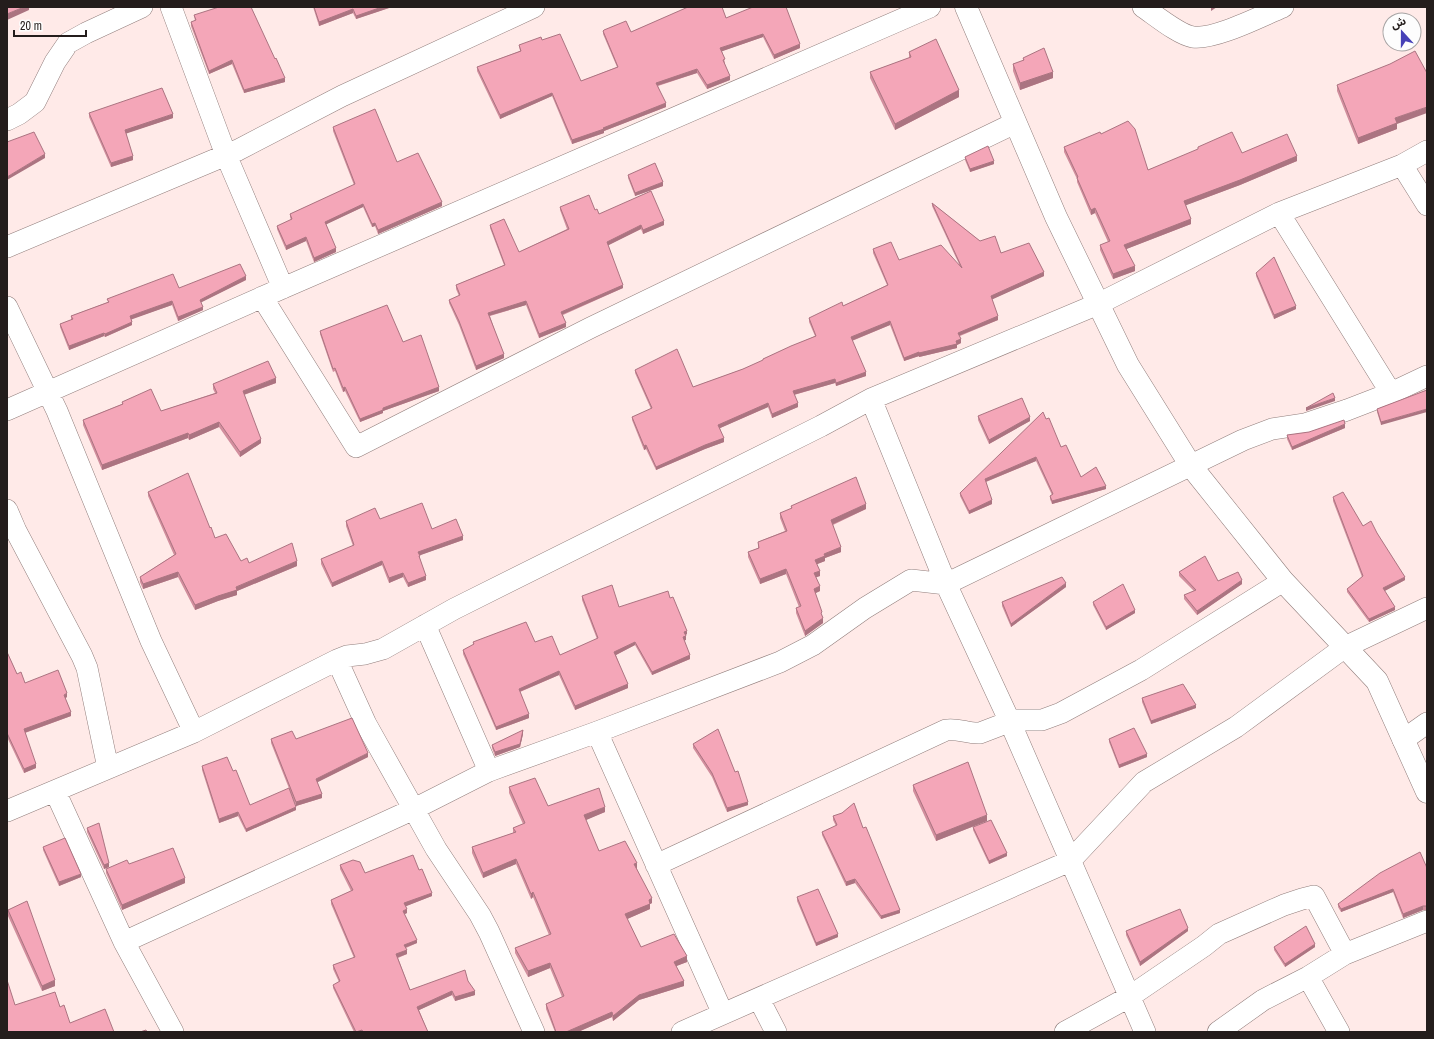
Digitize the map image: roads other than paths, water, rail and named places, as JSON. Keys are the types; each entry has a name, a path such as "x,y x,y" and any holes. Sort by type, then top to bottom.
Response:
{"street":[{"path":"7,120 19,114 35,102 55,62 68,43 142,7"},
{"path":"172,7 226,155 283,288"},
{"path":"7,247 226,155 342,96 534,7"},
{"path":"7,410 283,288 930,7"},
{"path":"966,7 1056,217 1128,365 1191,466 1283,581 1377,682 1427,792"},
{"path":"1143,7 1178,31 1192,37 1212,36 1283,7"},
{"path":"262,298 356,447 590,328 1015,123"},
{"path":"7,811 194,732 337,660 347,656 365,654 383,649 461,605 821,426 871,399 1098,304 1279,213 1402,166 1427,151"},
{"path":"1402,166 1427,205"},
{"path":"1279,213 1391,393"},
{"path":"7,307 60,418 151,641 194,732"},
{"path":"124,942 414,809 490,771 780,662 813,645 865,608 911,580 946,584 1243,440 1272,429 1304,424 1347,410 1391,393 1427,376"},
{"path":"871,399 946,584 1010,722 1145,1032"},
{"path":"7,510 16,531 87,668 108,768"},
{"path":"656,865 937,733 954,729 980,733 1014,720 1042,720 1061,713 1141,670 1283,581"},
{"path":"682,1032 1070,861 1144,782 1236,727 1345,647 1427,608"},
{"path":"425,625 490,771"},
{"path":"337,660 366,724 436,848 480,915 534,1032"},
{"path":"1403,740 1427,723"},
{"path":"597,732 723,1014"},
{"path":"55,791 124,942 173,1032"},
{"path":"1065,1032 1129,997 1204,946 1219,934 1284,905 1302,899 1314,896 1345,954"},
{"path":"1218,1032 1263,1000 1308,977 1345,954 1427,921"},
{"path":"1308,977 1339,1032"},
{"path":"759,999 776,1032"}]}
